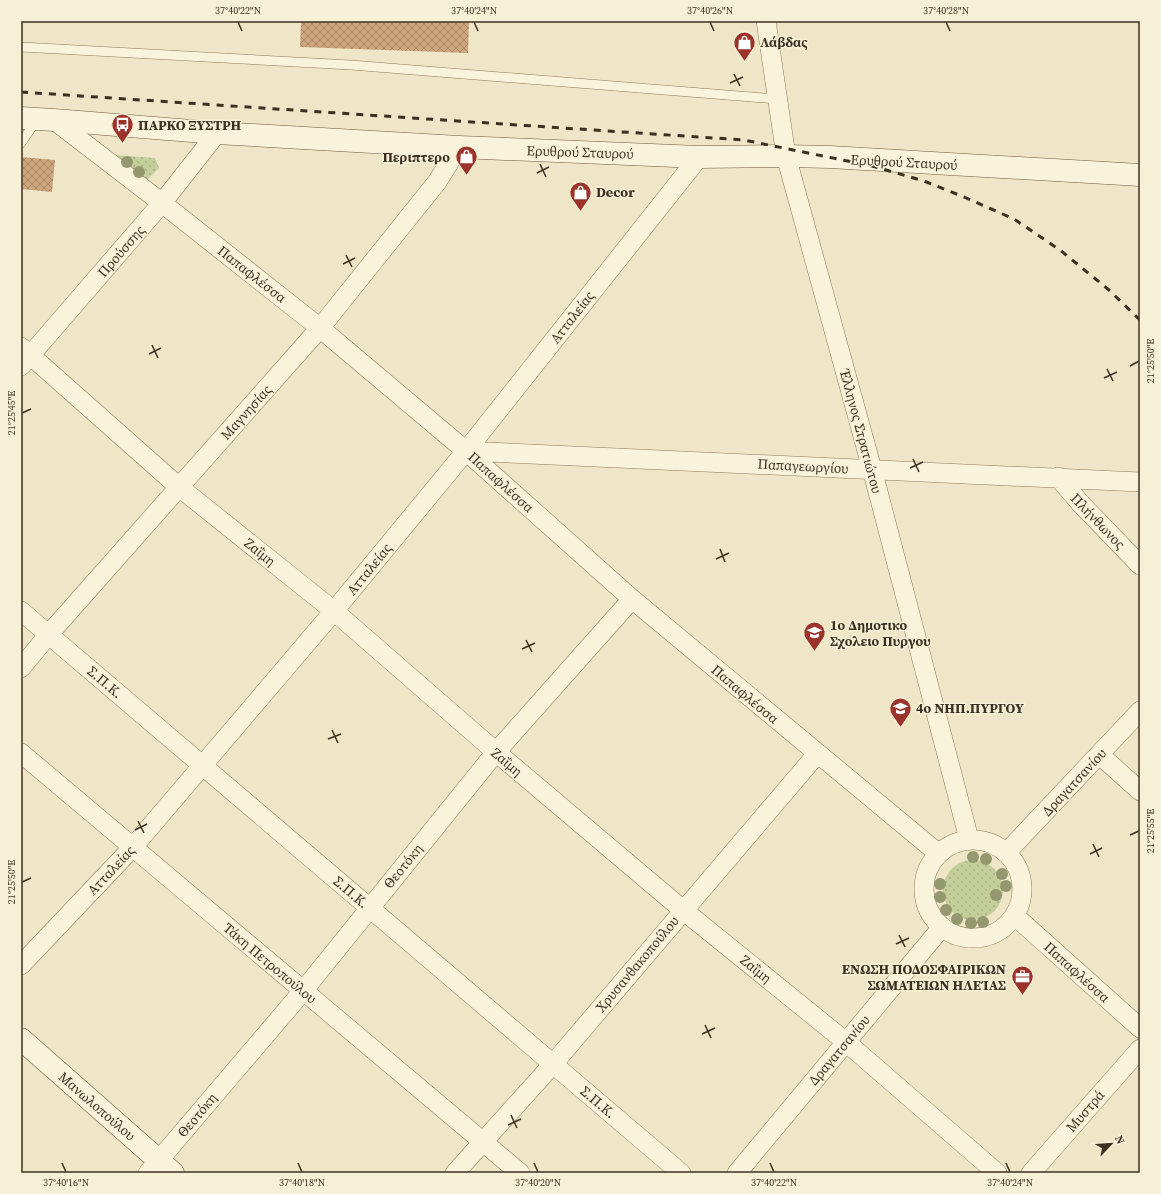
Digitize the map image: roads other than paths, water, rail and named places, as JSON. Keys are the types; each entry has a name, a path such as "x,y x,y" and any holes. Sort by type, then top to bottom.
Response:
{"main road":[{"name":"Ερυθρού Σταυρού","path":"38,119 217,133 459,147 698,157 786,156 1140,175"},
{"name":"Μανωλοπούλου","path":"21,1039 160,1169"}],"street":[{"name":"Έλληνος Στρατιώτου","path":"766,21 786,156 872,469 969,839"},
{"name":"Παπαφλέσσα","path":"38,119 162,203 320,328 466,450 632,599 939,854"},
{"name":"Προύσσης","path":"24,356 162,203 217,133"},
{"name":"Μαγνησίας","path":"21,668 49,634 320,328 437,182 459,147"},
{"name":"Ατταλείας","path":"21,966 133,847 334,611 466,450 698,157"},
{"name":"Ζαΐμη","path":"24,356 180,487 334,611 496,752 683,910 846,1042 997,1173"},
{"name":"Παπαγεωργίου","path":"466,450 1140,482"},
{"name":"Πλήνθωνος","path":"1058,477 1081,504 1140,564"},
{"name":"Θεοτόκη","path":"160,1169 496,752 632,599"},
{"name":"Σ.Π.Κ.","path":"21,610 681,1173"},
{"name":"Δραγατσανίου","path":"1006,853 1140,711"},
{"name":"Τάκη Πετροπούλου","path":"21,753 520,1173"},
{"name":"Χρυσανθακοπούλου","path":"455,1173 553,1064 817,754"},
{"path":"1100,755 1140,791"},
{"path":"969,839 988,842 1006,853 1019,871 1023,886 1021,902 1014,916 1004,928 989,936 972,938 956,935 942,927 933,916 927,904 924,891 925,877 930,864 950,845 969,839"},
{"name":"Παπαφλέσσα","path":"1014,916 1140,1028"},
{"name":"Δραγατσανίου","path":"737,1173 942,927"},
{"name":"Μυστρά","path":"1031,1173 1140,1048"}],"lane":[{"path":"21,47 351,65 777,99"},
{"path":"21,143 38,119"}],"railway":[{"path":"21,92 744,140 872,166 924,181 1014,219 1060,250 1109,290 1140,320"}],"place":[{"name":"Λάβδας","path":"744,62"},
{"name":"ΠΑΡΚΟ ΞΥΣΤΡΗ","path":"122,144"},
{"name":"Περιπτερο","path":"466,176"},
{"name":"Decor","path":"580,212"},
{"name":"1ο Δημοτικο Σχολειο Πυργου","path":"814,652"},
{"name":"4ο ΝΗΠ.ΠΥΡΓΟΥ","path":"901,728"},
{"name":"ΕΝΩΣΗ ΠΟΔΟΣΦΑΙΡΙΚΩΝ ΣΩΜΑΤΕΙΩΝ ΗΛΕΊΑΣ","path":"1022,996"}]}
